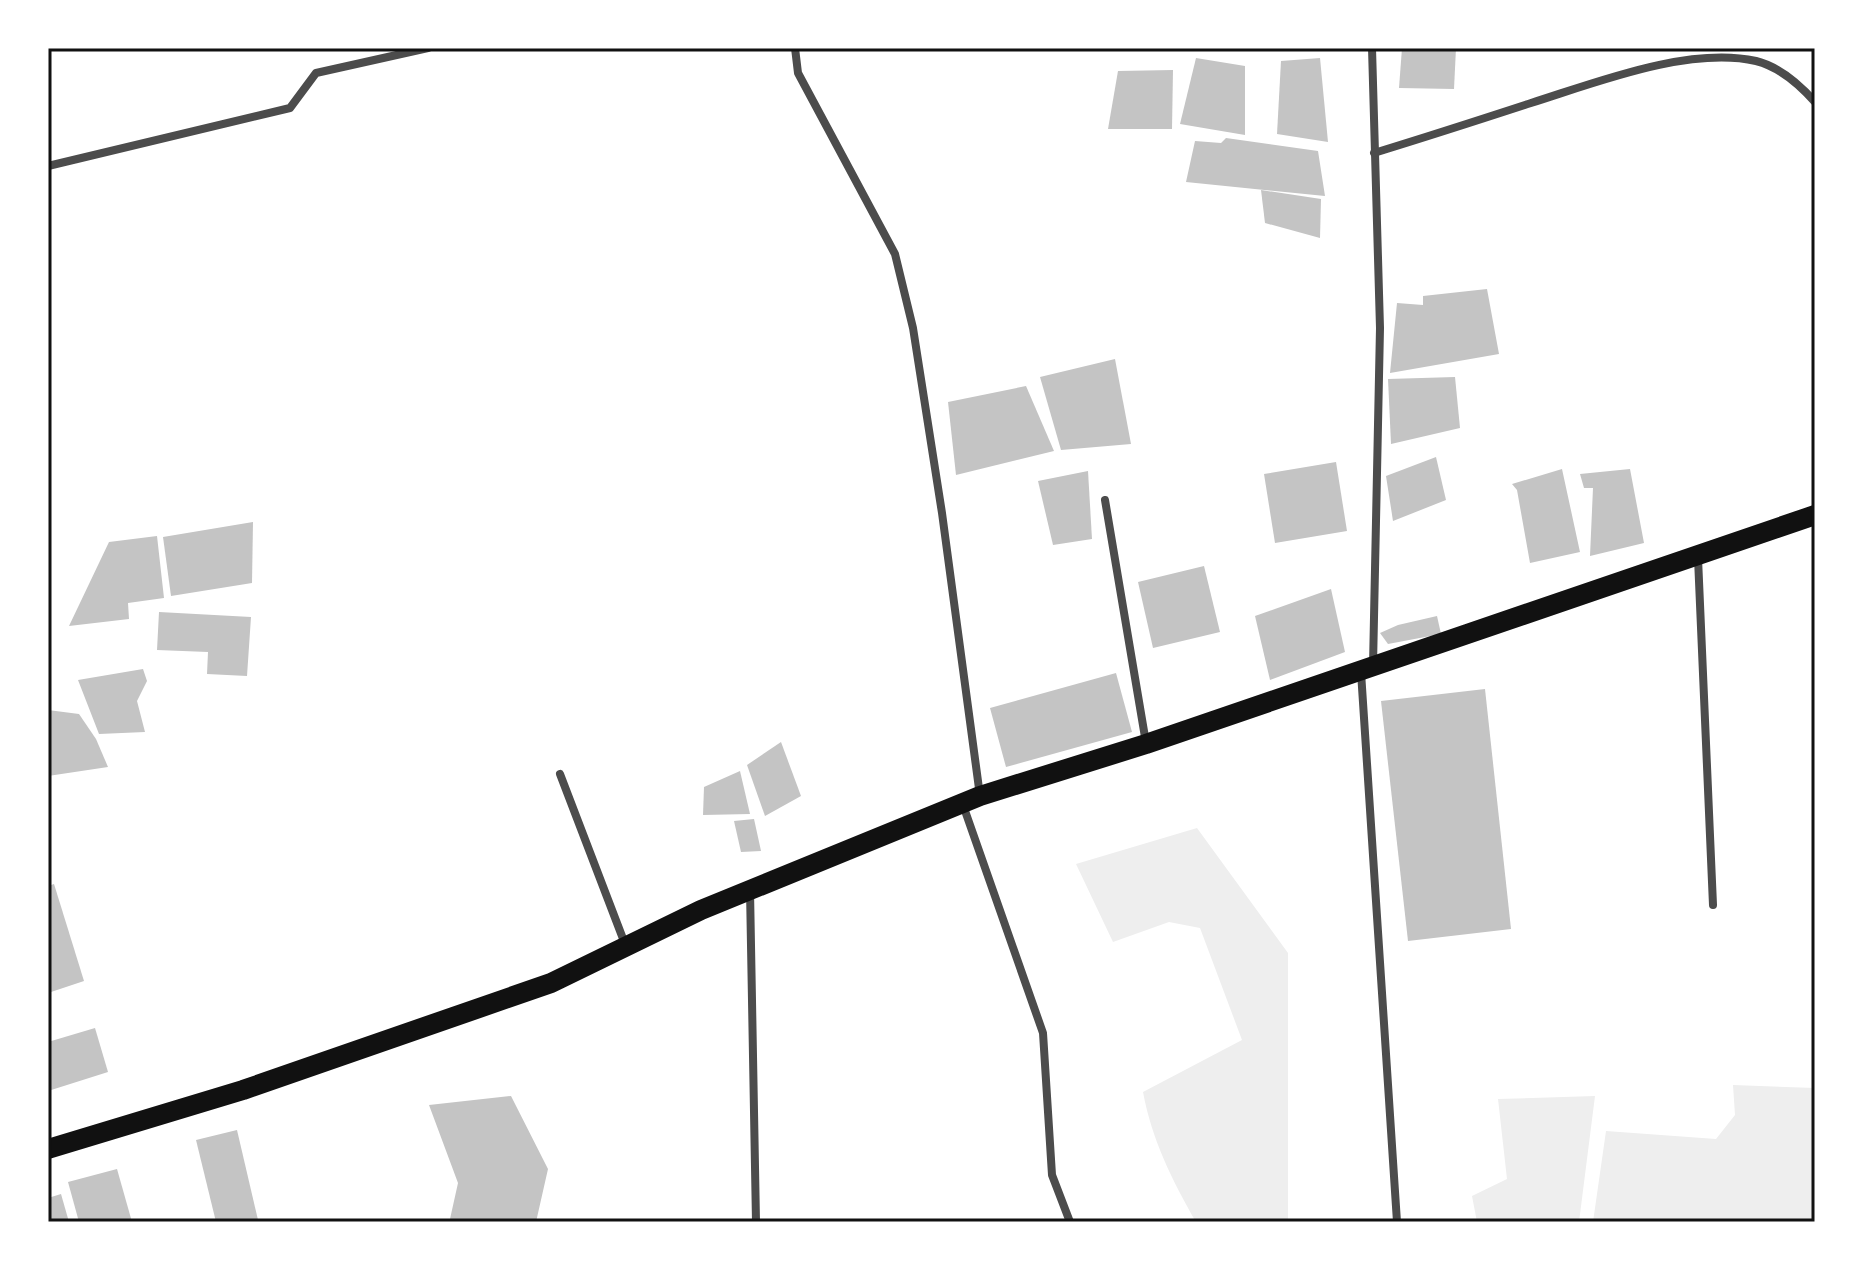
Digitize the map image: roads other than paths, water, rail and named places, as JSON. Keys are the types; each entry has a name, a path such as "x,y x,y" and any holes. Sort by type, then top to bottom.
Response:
{"main road":[{"path":"48,1149 243,1090 551,983 750,890 971,800 1146,744 1815,515"}],"street":[{"path":"48,166 290,108 316,73 428,48"},
{"path":"795,48 798,73 895,254 913,328 940,498 971,800 1043,1033 1052,1175 1070,1222"},
{"path":"1372,48 1380,328 1367,668 1397,1222"},
{"path":"1374,153 1641,68 1714,59 1756,61 1780,71 1799,84 1815,102"},
{"path":"1105,500 1146,744"},
{"path":"1698,557 1713,905"},
{"path":"560,774 627,948"},
{"path":"750,890 756,1222"}]}
